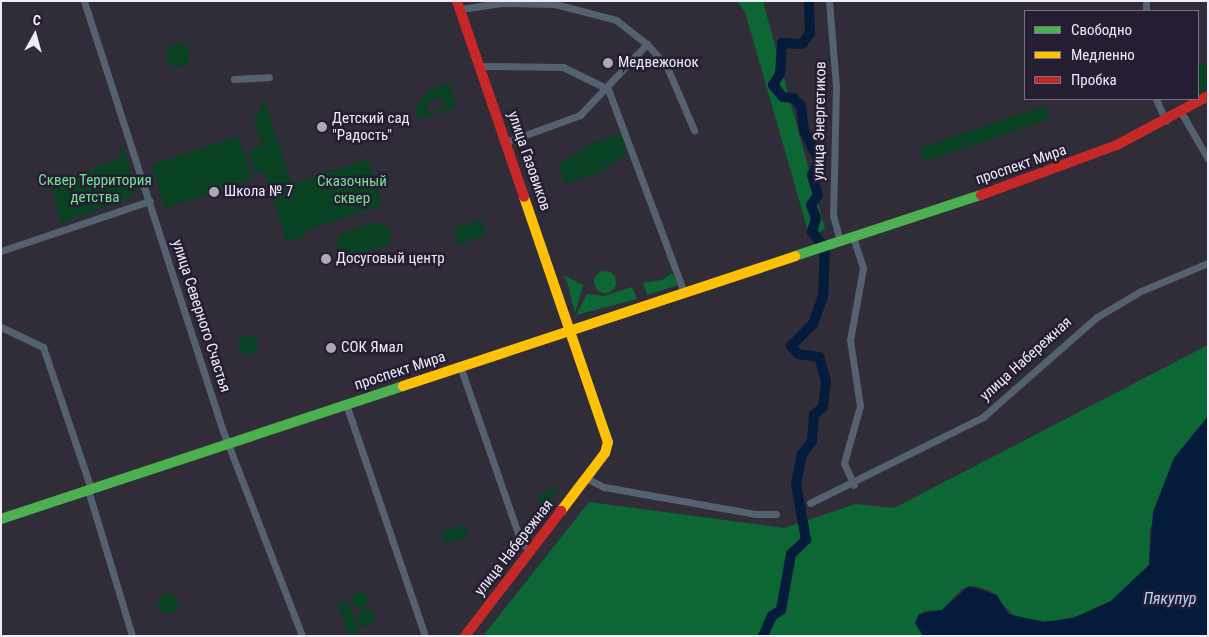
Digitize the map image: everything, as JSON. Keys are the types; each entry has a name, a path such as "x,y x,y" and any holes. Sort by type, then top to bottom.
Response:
{"main road":[{"name":"улица Газовиков","path":"459,5 572,330"},
{"name":"проспект Мира","path":"1,519 1052,171 1166,121 1208,96"},
{"name":"улица Набережная","path":"465,636 586,478 608,442 572,330"}],"street":[{"name":"улица Северного Счастья","path":"84,1 229,444 302,636"},
{"name":"улица Энергетиков","path":"829,1 836,87 833,214 838,242"},
{"path":"459,5 511,2 579,8 616,20 647,44 673,78 694,130"},
{"path":"506,142 570,121 608,89 647,44"},
{"path":"480,66 563,67 608,89 684,292"},
{"path":"234,79 269,77"},
{"path":"1156,100 1166,121"},
{"path":"1181,112 1208,159"},
{"path":"1,251 150,201"},
{"path":"853,237 863,268 850,340 860,406 844,463 854,485"},
{"name":"улица Набережная","path":"810,503 854,485 995,410 1074,334 1109,309 1208,263"},
{"path":"1,327 43,347 89,490 132,636"},
{"path":"460,366 521,542 531,552"},
{"path":"346,404 425,636"},
{"path":"586,478 604,487 749,514 776,514"}],"green space":[{"path":"737,1 763,1 825,229 810,238 745,12"},
{"path":"178,43 187,46 190,55 187,64 178,67 169,64 166,55 169,46"},
{"path":"1206,63 1208,87 1199,93 1199,66"},
{"path":"449,83 457,106 418,119 415,108 430,89","holes":["442,97 445,107 429,112 426,102"]},
{"name":"Сказочный сквер","path":"264,100 292,184 368,159 382,205 304,231 305,236 287,242 264,170 255,173 248,151 263,146 254,122"},
{"path":"1045,106 1050,119 924,162 920,148"},
{"path":"621,133 626,153 603,171 565,184 558,165 592,143"},
{"path":"238,136 253,179 165,208 151,165"},
{"name":"Сквер Территория детства","path":"123,148 136,186 133,196 61,223 51,185 121,158 118,150"},
{"path":"481,219 486,235 458,245 453,229"},
{"path":"374,222 390,229 390,244 348,259 342,257 337,246 340,234"},
{"path":"605,271 613,274 616,282 613,290 605,293 597,290 594,282 597,274"},
{"path":"672,273 678,285 647,295 643,283 662,280"},
{"path":"563,275 583,285 575,313 567,281"},
{"path":"632,287 637,299 576,315 587,294 604,296"},
{"path":"248,335 255,338 258,345 255,352 248,355 241,352 238,345 241,338"},
{"path":"1208,345 1208,416 1150,528 1149,565 1111,601 1086,614 1051,622 1015,617 990,591 976,586 963,588 942,610 924,611 915,623 923,636 483,636 589,502 784,528 856,504 894,508"},
{"path":"560,486 545,505 540,505 538,494"},
{"path":"465,524 469,536 445,544 441,532"},
{"path":"357,592 363,592 368,597 366,606 357,608 352,603 352,597"},
{"path":"168,594 175,597 178,604 175,611 168,614 161,611 158,604 161,597"},
{"path":"348,600 359,631 349,635 338,604"},
{"path":"366,609 374,614 375,618 370,626 366,627 358,622 357,618 362,610"}],"water":[{"name":"Пякупур","path":"1208,416 1208,636 923,636 915,623 919,614 942,610 969,586 997,595 1008,614 1043,622 1073,618 1111,601 1149,565 1153,512 1174,458"}],"waterway":[{"path":"763,636 772,616 781,610 791,554 806,540 796,484 802,454 812,441 814,415 823,407 826,381 819,357 798,354 791,346 813,324 823,297 825,248 812,232 816,218 811,205 818,195 812,175 819,161 804,130 801,106 793,98 783,97 773,85 780,74 782,43 802,44 810,33 809,1"}],"traffic: fast":[{"path":"795,256 981,195"},
{"path":"1,519 403,386"}],"traffic: slow":[{"path":"524,197 608,442 605,453 561,511"},
{"path":"403,386 795,256"}],"traffic: jam":[{"path":"457,1 524,197"},
{"path":"981,195 1117,145 1208,96"},
{"path":"465,636 561,511"}],"place":[{"name":"Медвежонок","path":"608,63"},
{"name":"Детский сад \"Радость\"","path":"322,127"},
{"name":"Школа № 7","path":"214,192"},
{"name":"Досуговый центр","path":"326,259"},
{"name":"СОК Ямал","path":"331,348"}]}
